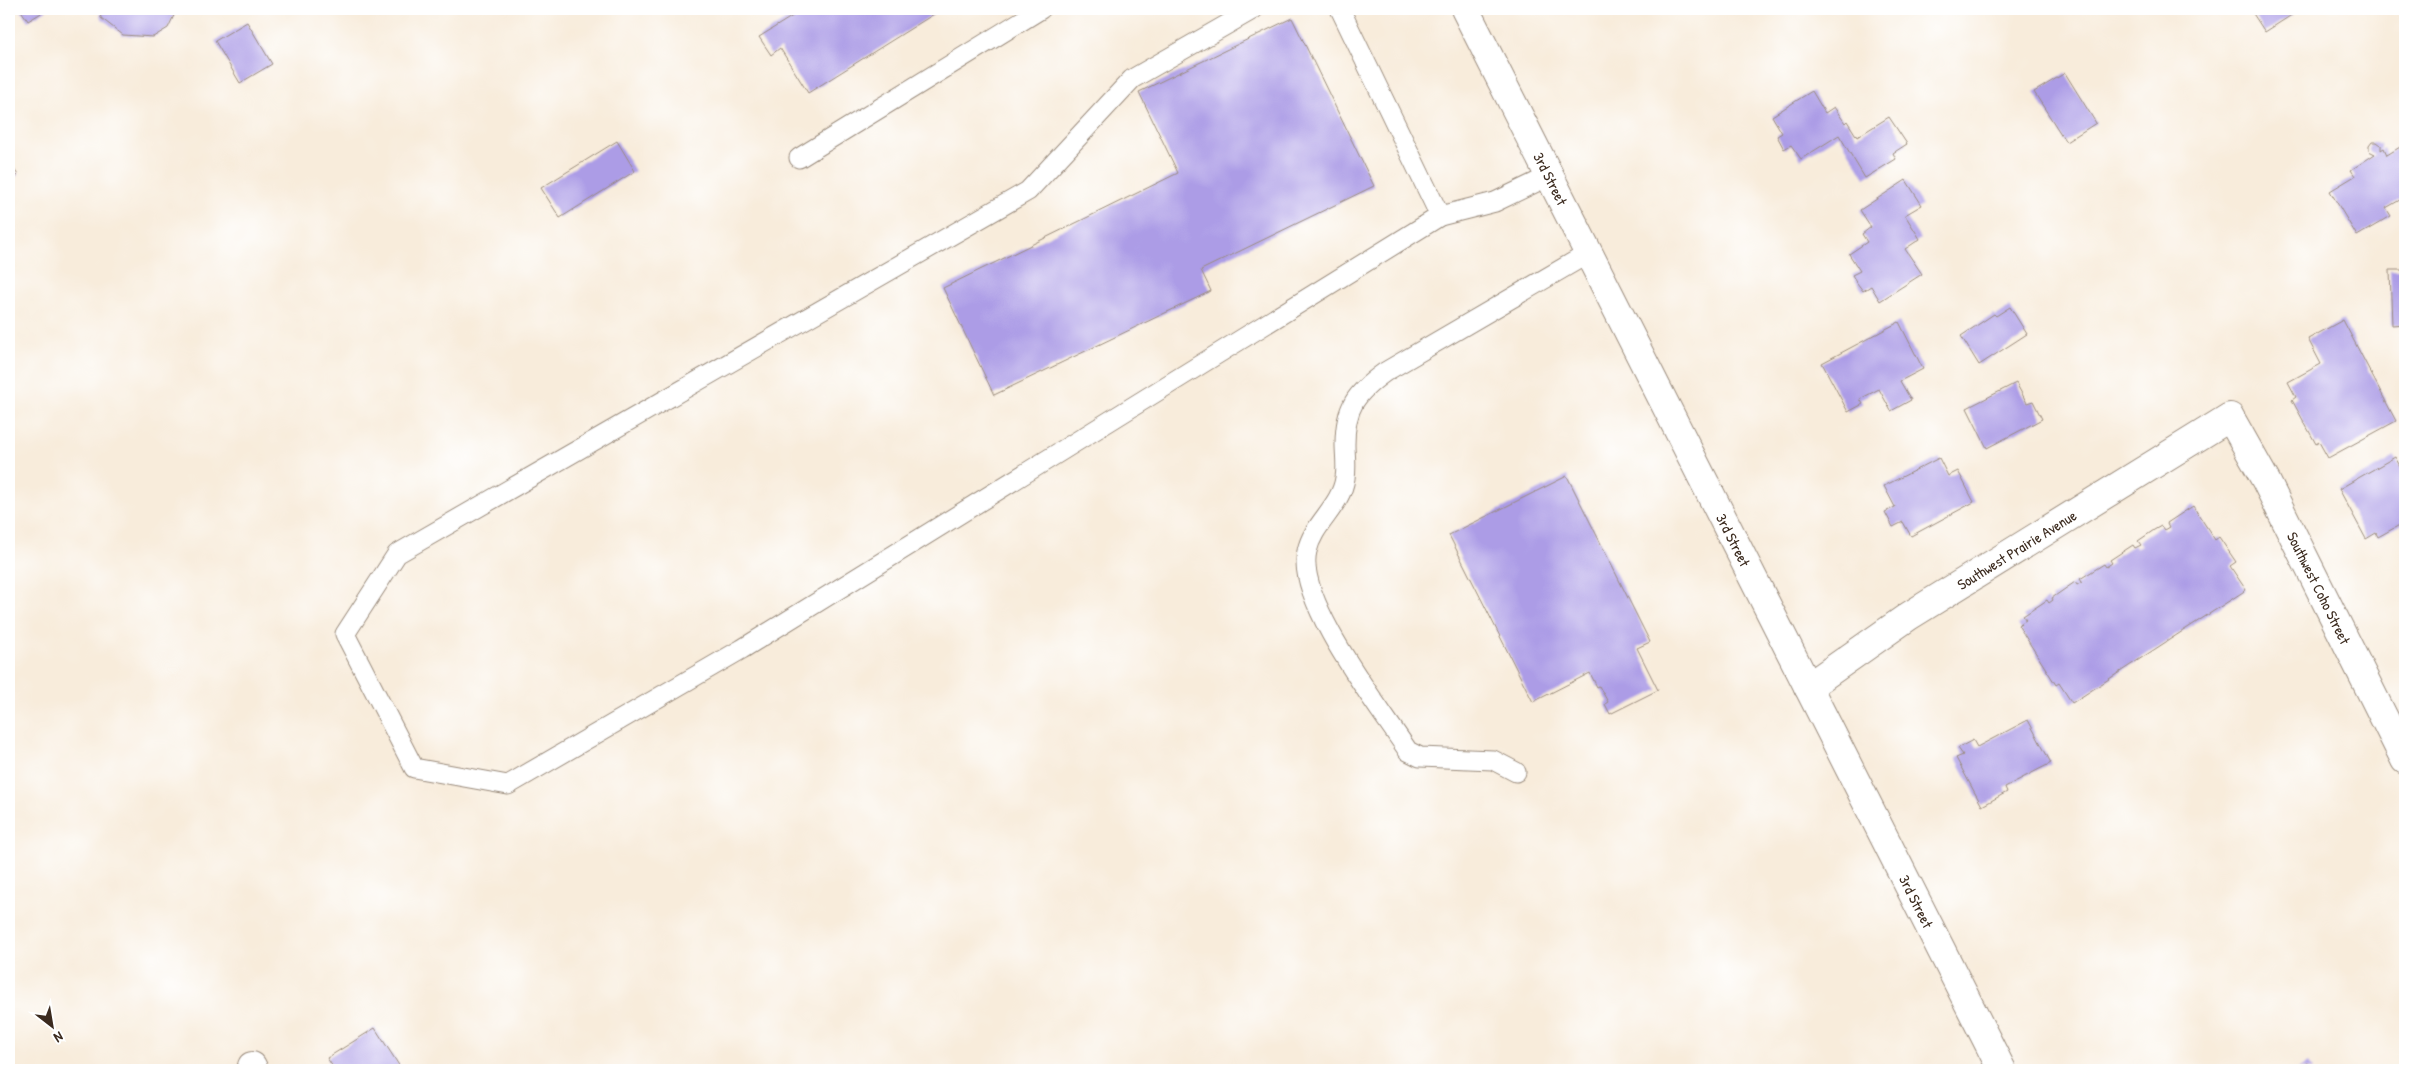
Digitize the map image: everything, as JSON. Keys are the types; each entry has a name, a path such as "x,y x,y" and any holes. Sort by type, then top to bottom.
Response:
{"main road":[{"name":"3rd Street","path":"1465,9 2002,1070"},
{"name":"Southwest Prairie Avenue","path":"1808,687 1909,616 2230,417"},
{"name":"Southwest Coho Street","path":"2230,417 2266,481 2405,760"}],"lane":[{"path":"799,158 1042,9"},
{"path":"1254,9 1132,79 1028,192 397,554 345,634 414,768 508,785 742,649 1440,216 1495,202 1549,176"},
{"path":"1340,9 1440,216"},
{"path":"1516,772 1493,760 1420,757 1408,751 1324,624 1307,580 1306,552 1314,531 1339,498 1345,478 1345,430 1350,405 1364,387 1385,372 1589,253"}],"building":[{"path":"20,9 48,9 28,21"},
{"path":"99,9 177,9 168,28 153,37 123,35 101,18"},
{"path":"804,9 942,9 808,93 780,48 771,55 759,37"},
{"path":"2250,9 2301,9 2265,32"},
{"path":"1292,18 1374,186 1201,270 1211,291 994,395 943,288 1178,173 1139,92"},
{"path":"247,22 272,64 240,83 215,41"},
{"path":"2065,73 2096,123 2066,142 2034,92"},
{"path":"1812,91 1825,113 1834,107 1845,123 1847,121 1857,137 1889,117 1907,144 1893,153 1896,159 1865,178 1839,135 1801,159 1791,145 1784,149 1777,136 1782,133 1772,116"},
{"path":"617,141 635,171 560,218 541,188"},
{"path":"2372,142 2377,142 2381,145 2381,150 2384,148 2387,155 2405,144 2405,197 2386,208 2391,216 2357,236 2330,191 2355,176 2351,170 2375,154 2369,151 2369,146"},
{"path":"9,162 18,175 9,181"},
{"path":"1906,180 1922,205 1905,215 1920,239 1905,249 1922,274 1880,301 1871,286 1863,291 1857,283 1852,275 1860,271 1849,254 1867,242 1862,234 1871,227 1860,210"},
{"path":"2390,270 2405,270 2405,324 2392,325"},
{"path":"2010,307 2027,334 1979,365 1961,336 1994,314 1996,316"},
{"path":"2343,320 2396,421 2328,458 2319,442 2316,444 2292,400 2296,397 2288,382 2321,364 2308,339"},
{"path":"1899,322 1923,369 1900,381 1911,400 1891,411 1879,389 1860,399 1863,404 1848,412 1822,363"},
{"path":"2016,383 2027,403 2033,401 2042,419 1987,448 1967,408"},
{"path":"2395,457 2405,475 2405,522 2378,537 2376,533 2366,539 2339,489"},
{"path":"1939,458 1948,476 1958,471 1974,502 1911,536 1903,522 1893,527 1885,512 1895,507 1884,486"},
{"path":"1567,476 1650,642 1637,648 1658,690 1610,714 1605,704 1608,702 1590,673 1533,702 1449,535"},
{"path":"2193,506 2215,540 2219,537 2236,562 2230,566 2246,590 2072,703 2059,683 2056,685 2018,625 2026,620 2023,616 2047,600 2049,603 2053,600 2052,598 2075,582 2077,585 2082,582 2080,579 2104,564 2106,567 2112,563 2110,560 2133,545 2135,548 2141,545 2138,541 2154,530 2161,526 2164,530 2169,527 2167,523"},
{"path":"2028,720 2051,763 2005,787 2007,792 1982,806 1956,758 1963,755 1958,748 1973,740 1977,747"},
{"path":"375,1028 402,1070 335,1070 327,1058"},
{"path":"2308,1063 2313,1070 2298,1070"}]}
